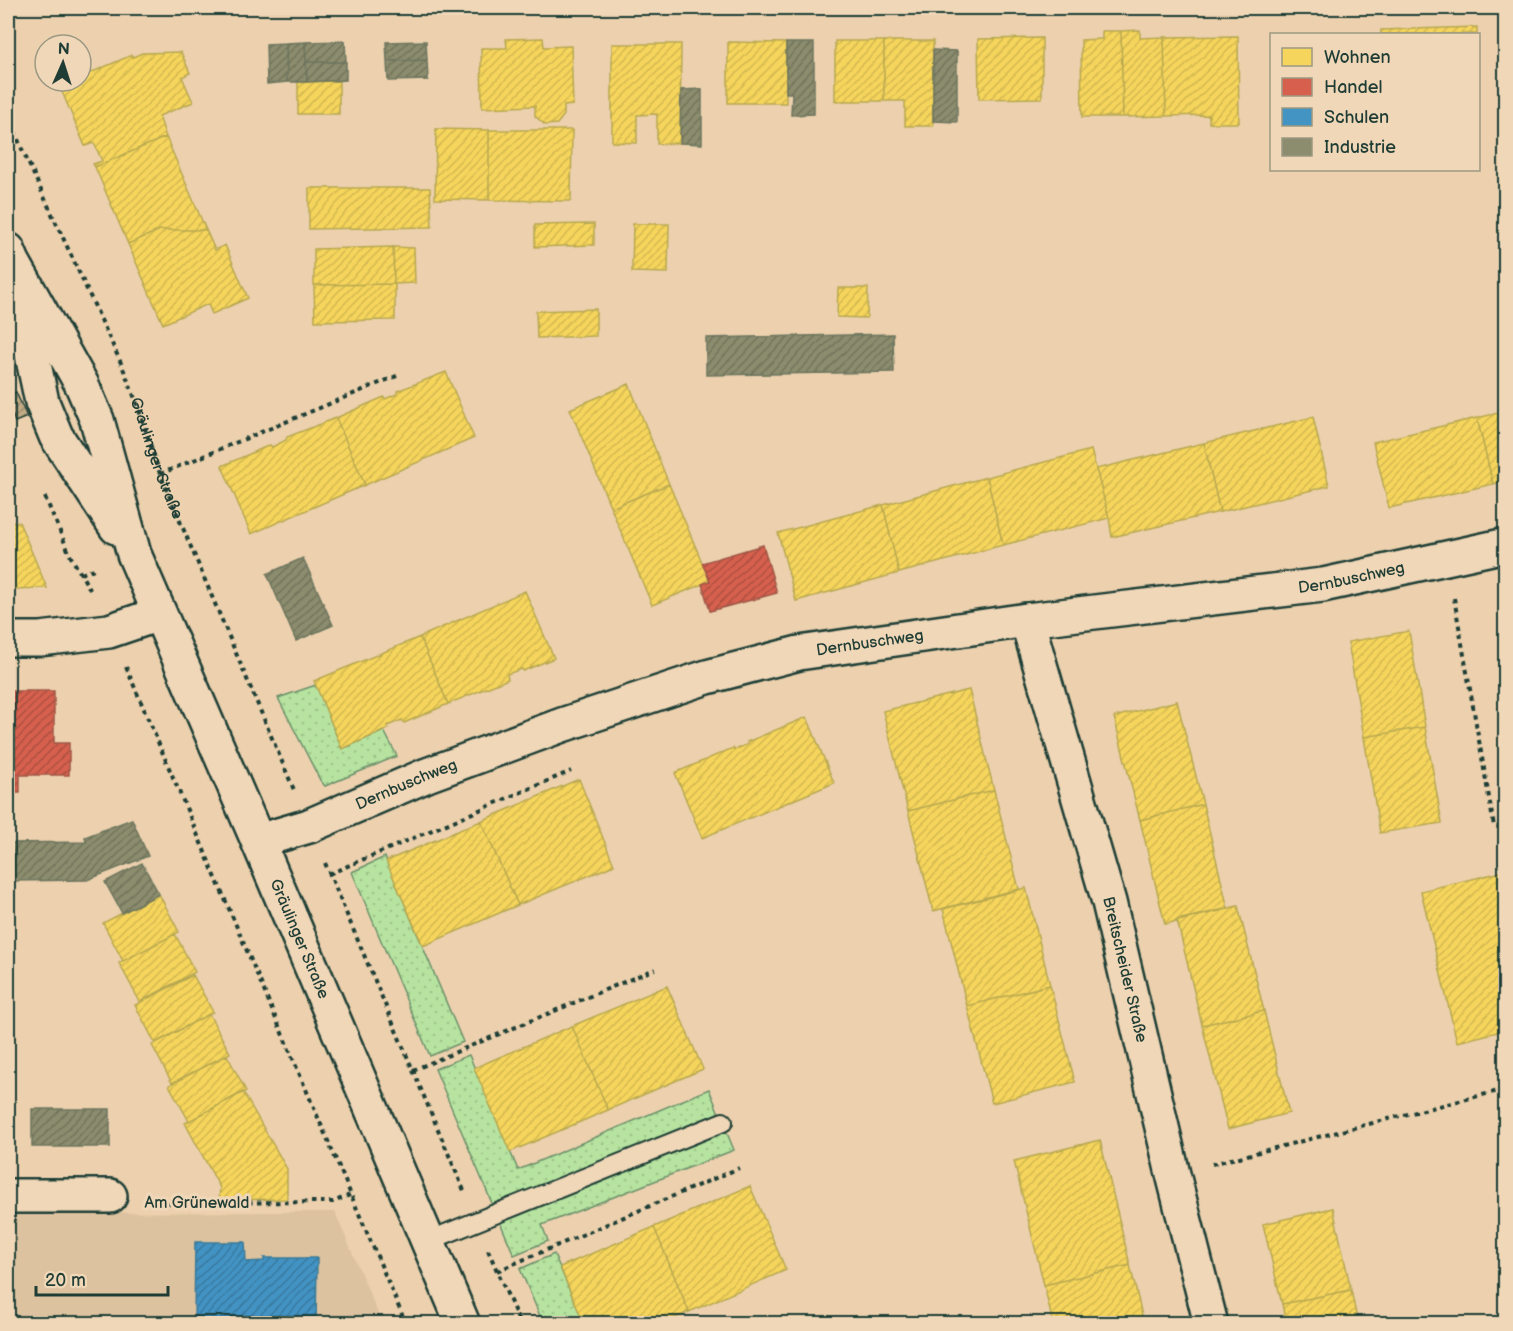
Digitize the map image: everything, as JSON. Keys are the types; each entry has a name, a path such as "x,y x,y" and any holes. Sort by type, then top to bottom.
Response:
{"street":[{"name":"Gräulinger Straße","path":"9,255 42,402 56,436 134,554"},
{"name":"Gräulinger Straße","path":"9,255 79,378 97,420 134,554 463,1323"},
{"name":"Dernbuschweg","path":"258,841 309,826 427,775 562,725 707,677 799,653 1027,620 1323,585 1506,544"},
{"path":"8,639 40,639 109,631 159,614"},
{"name":"Breitscheider Straße","path":"1027,620 1109,902 1173,1174 1211,1323"},
{"path":"8,1196 110,1196"}],"lane":[{"path":"428,1241 723,1122"}],"path":[{"name":"Gräulinger Straße","path":"8,114 121,363 160,474 296,794"},
{"path":"160,474 399,375"},
{"path":"44,494 71,557 97,601"},
{"path":"1447,558 1494,826 1506,828"},
{"path":"81,574 94,569"},
{"path":"122,658 405,1323"},
{"path":"330,874 571,771"},
{"path":"321,854 520,1323"},
{"path":"413,1070 655,969"},
{"path":"1173,1174 1506,1089"},
{"path":"496,1271 740,1168"},
{"name":"Am Grünewald","path":"110,1196 139,1203 150,1203 333,1202 350,1195"}],"shaded area":[{"path":"335,1212 382,1323 8,1323 8,1213"}],"green space":[{"path":"316,685 342,749 384,731 397,756 325,786 278,698"},
{"path":"385,857 463,1042 430,1056 352,872"},
{"path":"469,1055 518,1170 709,1089 734,1150 542,1225 548,1241 514,1255 435,1069"},
{"path":"554,1254 584,1323 543,1323 520,1269"}],"building: Wohnen":[{"path":"1477,27 1477,33 1381,33 1381,30"},
{"path":"1140,30 1140,38 1164,37 1166,116 1123,117 1121,31"},
{"path":"1102,31 1121,31 1123,117 1082,117 1081,40 1102,39"},
{"path":"1238,36 1239,123 1209,123 1209,115 1166,116 1164,37"},
{"path":"543,38 544,47 571,46 573,105 564,106 564,115 557,124 545,125 535,116 535,106 482,108 481,48 507,48 506,39"},
{"path":"1042,38 1042,98 979,99 978,39"},
{"path":"835,41 884,41 884,101 835,101"},
{"path":"884,41 933,41 933,126 905,126 905,101 884,101"},
{"path":"728,42 786,43 786,103 728,103"},
{"path":"612,44 681,44 680,143 657,144 657,114 637,115 637,143 612,142"},
{"path":"181,52 190,73 182,77 193,102 159,116 166,137 95,167 93,164 102,161 94,143 85,146 63,93 93,93 93,72 142,53"},
{"path":"339,81 339,114 298,114 298,82"},
{"path":"436,129 489,130 489,200 435,199"},
{"path":"489,130 572,130 571,201 489,200"},
{"path":"166,137 206,230 160,230 128,244 95,167"},
{"path":"309,188 430,188 432,227 309,229"},
{"path":"594,224 594,245 535,247 535,225"},
{"path":"633,224 669,224 668,273 632,272"},
{"path":"160,230 206,230 215,250 225,245 248,298 212,314 208,304 163,324 128,244"},
{"path":"393,247 394,284 314,285 314,249"},
{"path":"393,247 414,248 415,283 394,284"},
{"path":"395,284 395,320 315,321 314,285"},
{"path":"838,288 868,288 867,318 837,317"},
{"path":"596,309 596,336 537,338 536,311"},
{"path":"446,372 474,438 365,485 336,418"},
{"path":"629,384 669,484 611,508 570,409"},
{"path":"1506,411 1506,481 1493,484 1477,418"},
{"path":"1313,417 1329,486 1220,512 1204,443"},
{"path":"336,418 365,485 251,534 222,466 270,445 272,447 286,440 287,437"},
{"path":"1477,418 1493,484 1389,508 1373,442"},
{"path":"1204,443 1220,512 1112,537 1096,469"},
{"path":"1091,450 1109,518 1003,545 987,477"},
{"path":"987,477 1003,545 899,573 883,505"},
{"path":"669,484 710,581 652,605 611,508"},
{"path":"8,489 9,522 19,522 47,588 8,591"},
{"path":"883,505 899,573 796,601 778,533"},
{"path":"525,591 554,658 523,671 522,669 507,674 508,679 448,704 420,637"},
{"path":"1409,631 1425,727 1364,737 1348,642"},
{"path":"420,637 448,704 404,723 402,720 387,726 388,729 342,749 314,681"},
{"path":"969,690 994,790 908,811 883,711"},
{"path":"1177,701 1203,804 1140,820 1114,717"},
{"path":"807,717 834,783 702,838 675,773 733,748 734,750 748,744 747,742"},
{"path":"1425,727 1442,823 1380,833 1364,737"},
{"path":"579,779 614,865 518,905 481,821"},
{"path":"994,790 1019,889 933,911 908,811"},
{"path":"1203,804 1228,909 1165,924 1140,820"},
{"path":"481,821 518,905 423,946 386,861"},
{"path":"1502,872 1506,885 1506,1030 1457,1042 1421,891"},
{"path":"1026,888 1050,985 967,1006 943,909"},
{"path":"159,894 179,932 123,961 103,923"},
{"path":"1238,906 1264,1011 1202,1025 1177,920"},
{"path":"175,934 195,972 140,1002 119,963"},
{"path":"193,975 213,1012 155,1043 135,1005"},
{"path":"1050,985 1075,1082 992,1103 967,1006"},
{"path":"667,986 703,1069 608,1110 572,1026"},
{"path":"1264,1011 1289,1113 1228,1129 1202,1025"},
{"path":"209,1014 230,1053 172,1083 152,1045"},
{"path":"572,1026 608,1110 510,1152 474,1068"},
{"path":"227,1055 246,1091 189,1121 169,1085"},
{"path":"243,1092 287,1169 287,1199 219,1200 220,1188 185,1123"},
{"path":"1100,1140 1130,1265 1044,1285 1014,1161"},
{"path":"750,1186 786,1270 689,1312 654,1227"},
{"path":"1333,1208 1351,1290 1282,1304 1263,1224"},
{"path":"654,1227 689,1312 661,1324 584,1324 560,1267"},
{"path":"1130,1265 1144,1324 1053,1324 1044,1285"},
{"path":"1351,1290 1358,1324 1286,1324 1282,1304"}],"building: Handel":[{"path":"763,545 777,593 710,611 702,584 710,581 702,563"},
{"path":"8,691 54,691 54,743 69,743 69,775 20,775 20,793 8,793"}],"building: Schulen":[{"path":"195,1242 245,1242 246,1262 264,1261 264,1258 317,1258 316,1324 194,1324"}],"building: Industrie":[{"path":"345,41 346,62 306,62 305,42"},
{"path":"426,41 427,60 387,61 386,42"},
{"path":"305,42 307,82 287,82 286,43"},
{"path":"286,43 287,82 267,84 266,44"},
{"path":"786,43 814,43 814,114 791,115 792,93 786,93"},
{"path":"933,50 957,51 957,122 933,121"},
{"path":"427,60 428,80 388,81 387,61"},
{"path":"306,62 346,62 346,80 307,82"},
{"path":"702,89 702,144 680,143 681,90"},
{"path":"893,334 894,372 706,375 706,338"},
{"path":"303,558 333,625 296,641 267,574"},
{"path":"132,819 148,856 87,880 8,881 8,843 86,842 85,837"},
{"path":"142,863 159,894 122,913 105,882"},
{"path":"32,1109 110,1109 110,1147 32,1147"}],"building: Sonstige":[{"path":"16,392 27,417 15,422 8,403 8,395"}]}
